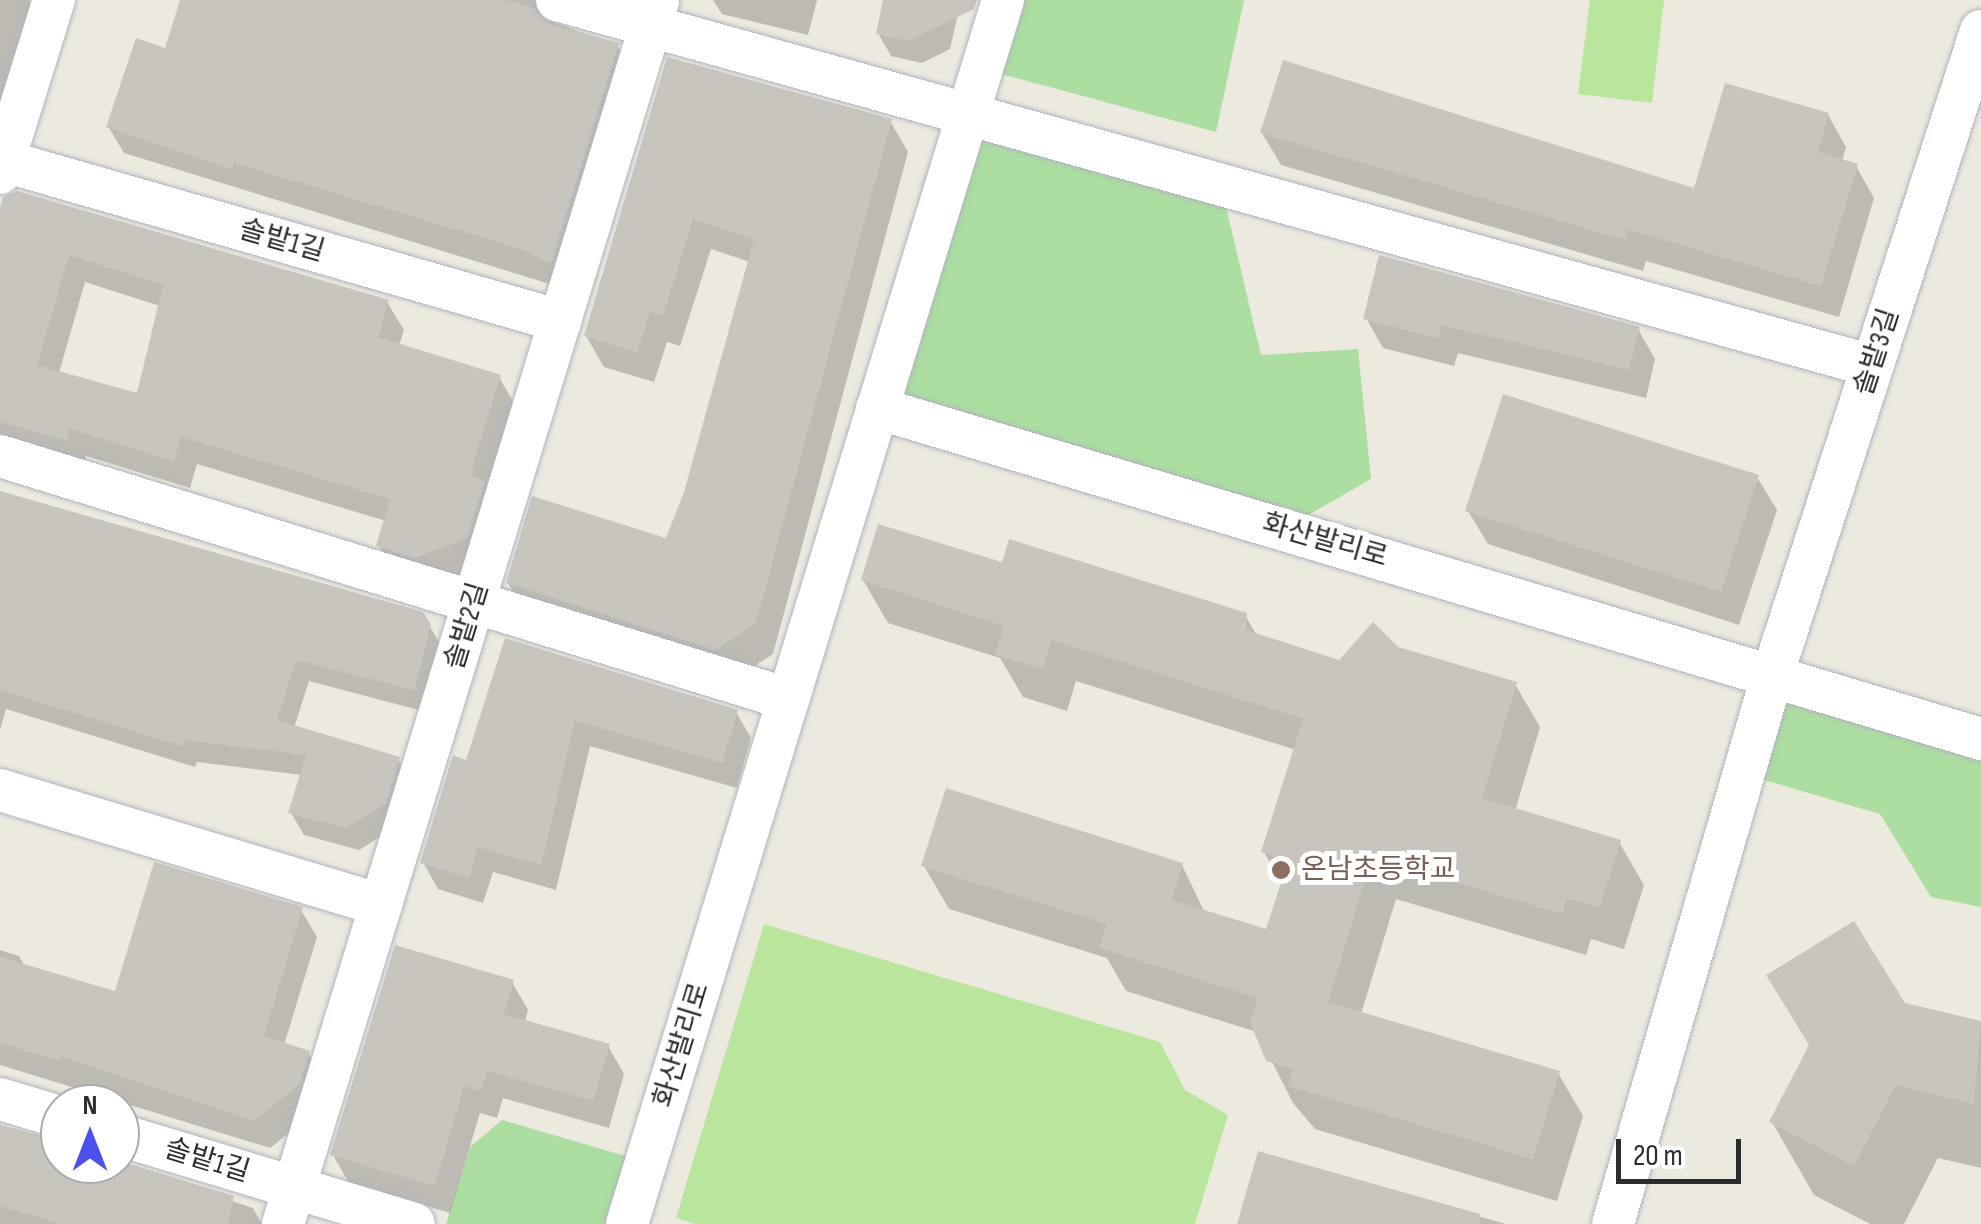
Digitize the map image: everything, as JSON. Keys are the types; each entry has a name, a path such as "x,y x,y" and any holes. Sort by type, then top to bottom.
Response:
{"street":[{"name":"솔밭1길","path":"54,0 2,167 560,320"},
{"path":"557,0 654,14 968,115 1872,366"},
{"name":"화산발리로","path":"627,1224 1003,0"},
{"name":"솔밭2길","path":"289,1206 654,14"},
{"name":"솔밭3길","path":"1613,1224 1773,673 1981,32"},
{"name":"화산발리로","path":"877,408 1773,673"},
{"path":"0,456 788,699"},
{"path":"1773,673 1981,739"},
{"path":"0,790 381,904"},
{"path":"0,1099 40,1111"},
{"name":"솔밭1길","path":"140,1143 289,1206 414,1224"}],"green space":[{"path":"1016,0 1244,0 1216,132 994,72"},
{"path":"1590,0 1664,0 1652,103 1578,94"},
{"path":"971,122 1222,190 1261,355 1358,349 1371,479 1284,529 877,408"},
{"path":"1773,673 1981,739 1981,907 1931,897 1880,814 1744,774"},
{"path":"764,924 1160,1042 1185,1090 1228,1115 1195,1224 695,1224 676,1218"},
{"path":"502,1120 646,1162 627,1224 446,1224 470,1147"}],"building":[{"path":"180,0 505,0 534,8 550,24 619,43 551,264 524,250 234,163 232,169 106,127 136,38 165,48"},
{"path":"883,0 977,0 974,9 908,41 876,34"},
{"path":"667,57 892,119 756,623 715,650 506,583 532,496 666,538 684,492 754,239 693,219 663,316 650,312 637,353 584,336"},
{"path":"1283,60 1694,188 1725,83 1829,113 1818,152 1858,164 1821,286 1629,230 1625,240 1260,133"},
{"path":"17,191 389,300 378,337 501,375 474,461 472,477 485,481 467,538 415,558 376,546 390,499 181,437 174,461 70,429 67,441 0,422 3,197","holes":["69,255 163,285 137,393 37,365"]},
{"path":"1379,255 1640,327 1629,370 1442,325 1438,338 1363,319"},
{"path":"1503,394 1759,475 1721,592 1465,511"},
{"path":"0,491 423,612 431,624 414,690 296,660 277,720 400,757 386,804 345,828 288,813 306,755 184,740 182,746 0,690"},
{"path":"878,524 1002,562 1009,539 1247,613 1246,630 1339,660 1373,622 1398,647 1517,682 1482,798 1621,840 1600,907 1567,898 1562,914 1372,857 1328,1002 1560,1071 1533,1159 1288,1086 1293,1069 1266,1061 1250,1022 1258,998 1099,948 1107,924 921,866 946,788 1183,863 1172,900 1266,929 1288,861 1261,852 1303,719 1052,640 1042,669 995,655 1004,626 861,580"},
{"path":"505,638 738,710 722,763 575,721 541,865 478,847 469,878 420,863 453,755 466,760"},
{"path":"154,862 303,907 264,1036 310,1051 299,1085 254,1121 60,1056 60,1061 0,1043 0,957 115,991"},
{"path":"1854,921 1905,1003 1981,1021 1974,1104 1896,1085 1854,1166 1769,1122 1809,1045 1766,975"},
{"path":"395,945 514,980 504,1014 610,1044 593,1101 487,1071 481,1091 464,1086 435,1186 330,1155"},
{"path":"0,1125 40,1136 40,1184 140,1184 140,1167 234,1196 228,1224 61,1224 0,1206"},
{"path":"1258,1151 1480,1214 1479,1224 1237,1224"}],"place":[{"name":"온남초등학교","path":"1281,870"}]}
